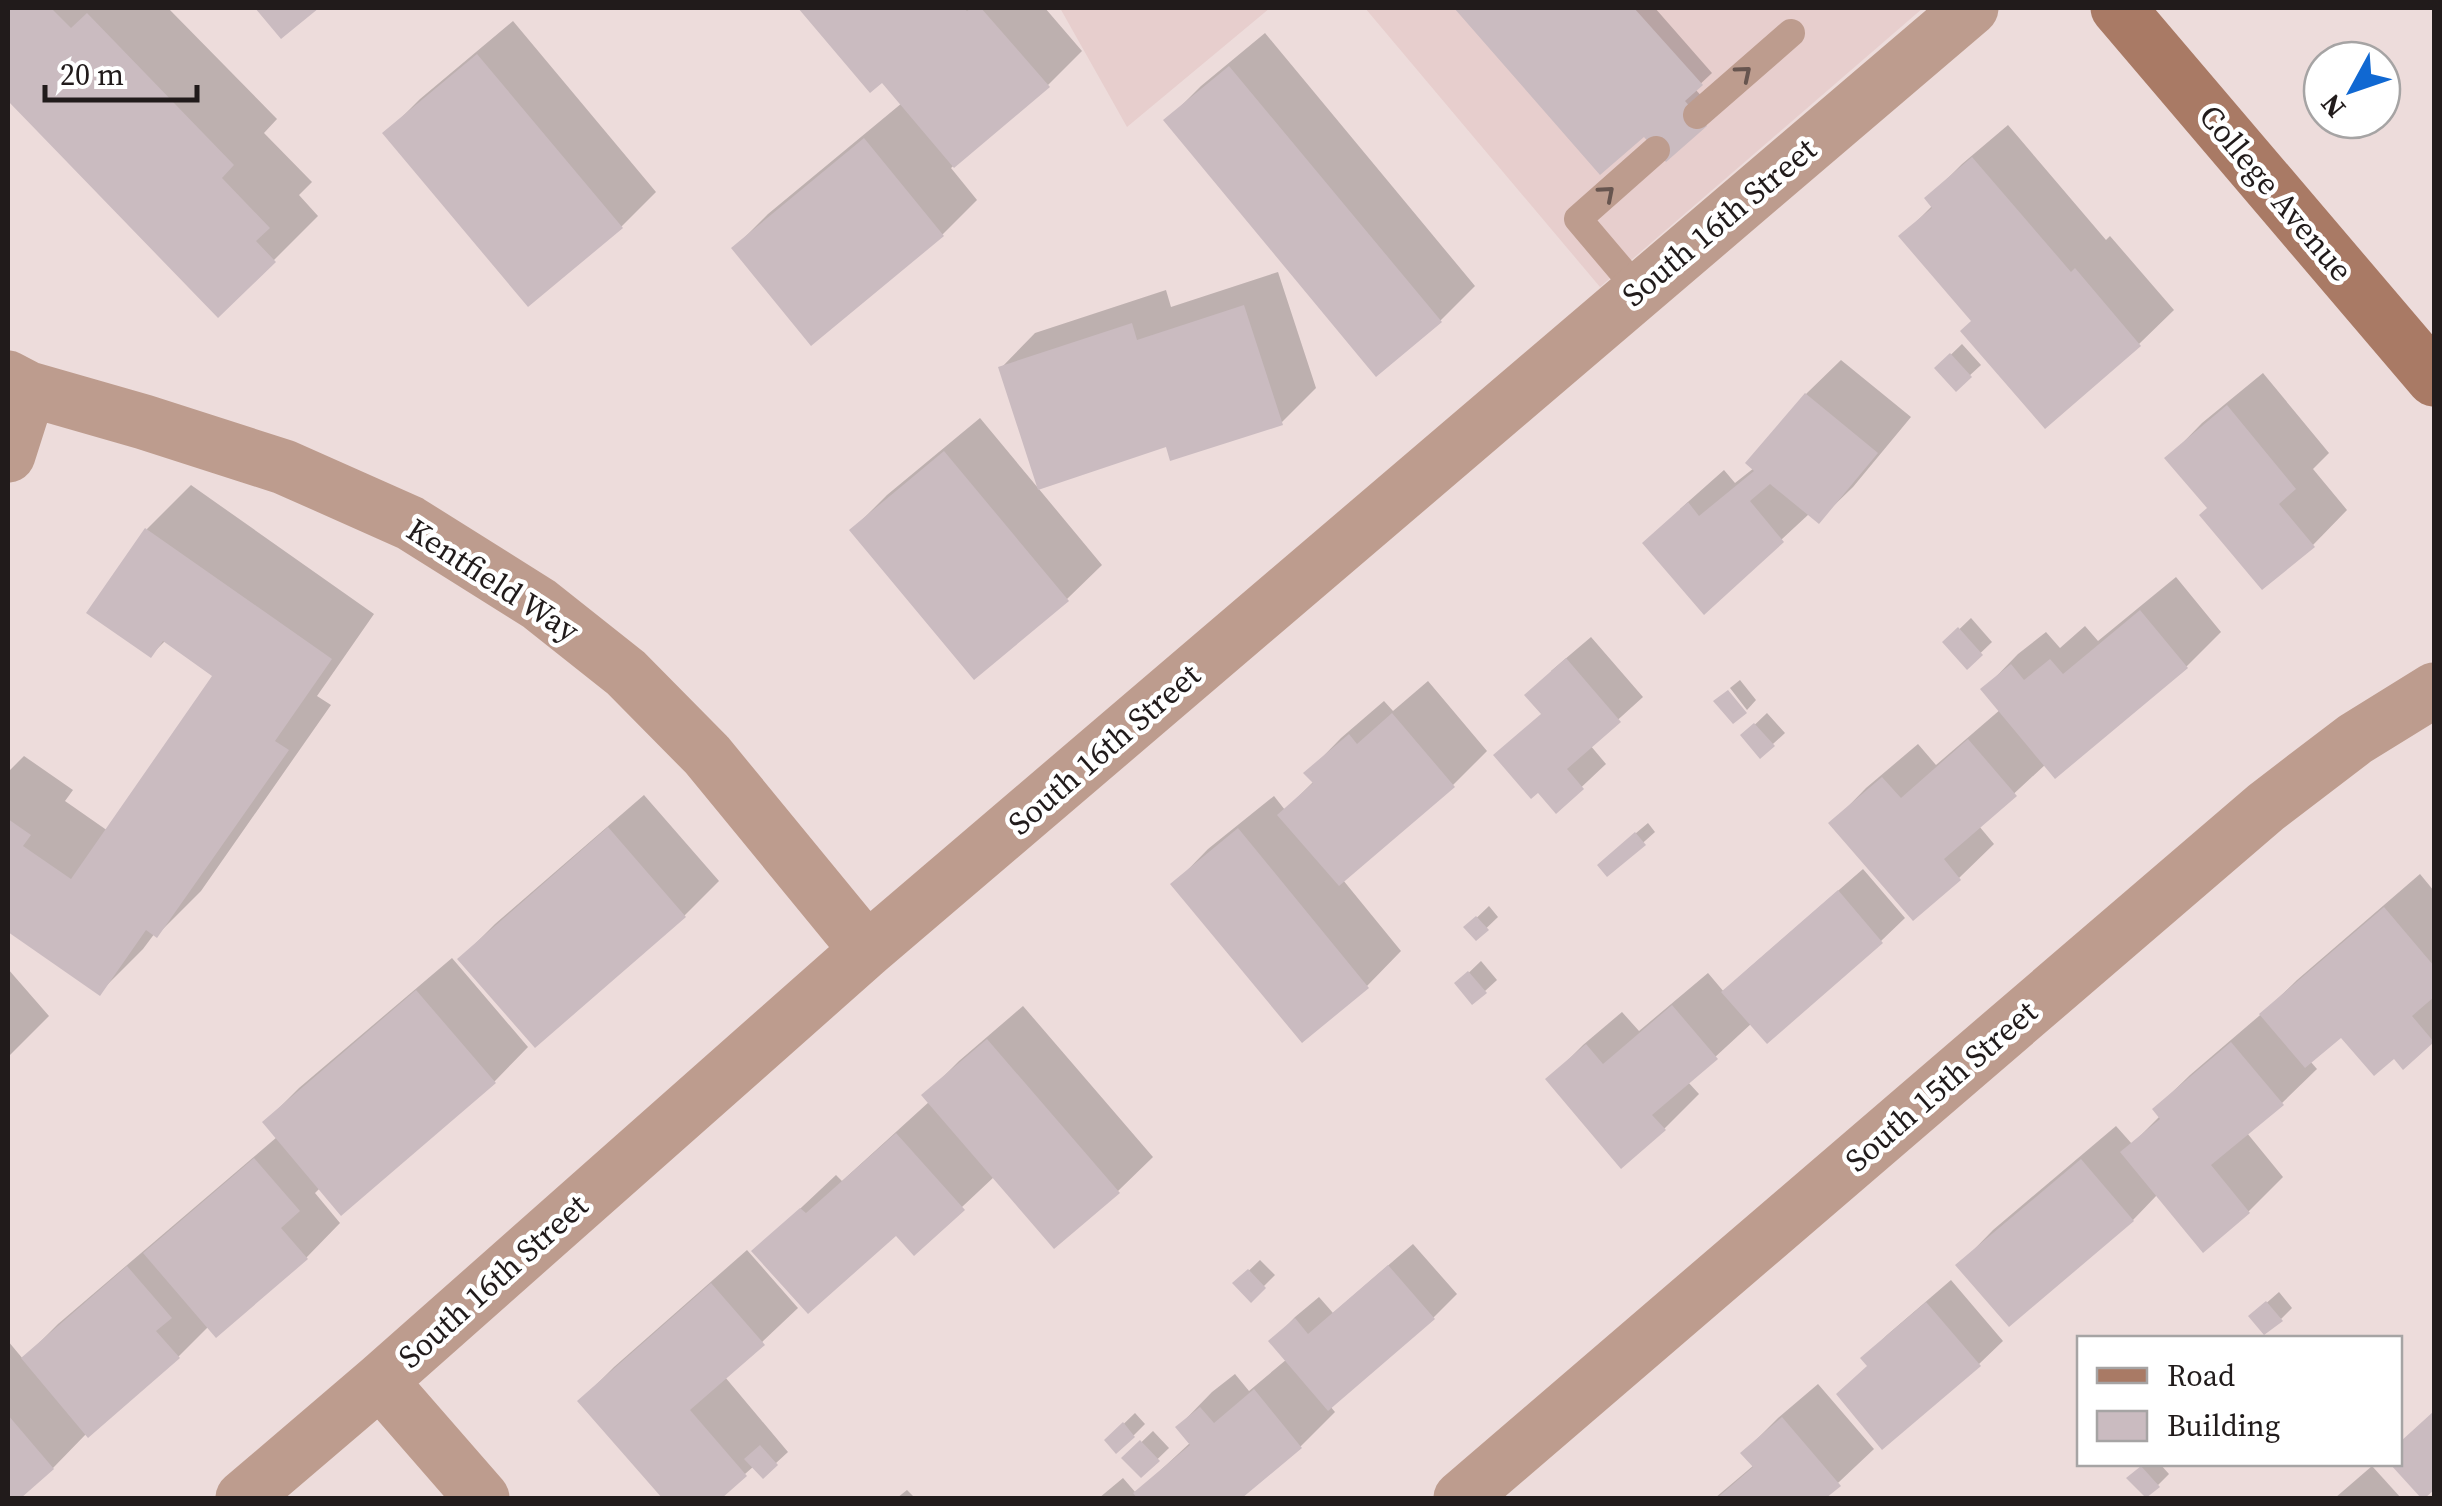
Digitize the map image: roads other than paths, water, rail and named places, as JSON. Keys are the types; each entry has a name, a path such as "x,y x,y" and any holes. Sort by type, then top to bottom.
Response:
{"main road":[{"name":"College Avenue","path":"2118,8 2434,379"}],"street":[{"name":"South 16th Street","path":"243,1498 867,950 1972,8"},
{"name":"Kentfield Way","path":"18,383 284,467 410,522 539,604 626,673 706,755 867,950"},
{"path":"8,454 18,383"},
{"name":"South 15th Street","path":"1461,1498 2266,807 2355,739 2434,690"},
{"path":"380,1381 482,1498"}],"lane":[{"path":"1696,115 1791,33"},
{"path":"1639,291 1578,219 1656,150"}]}
